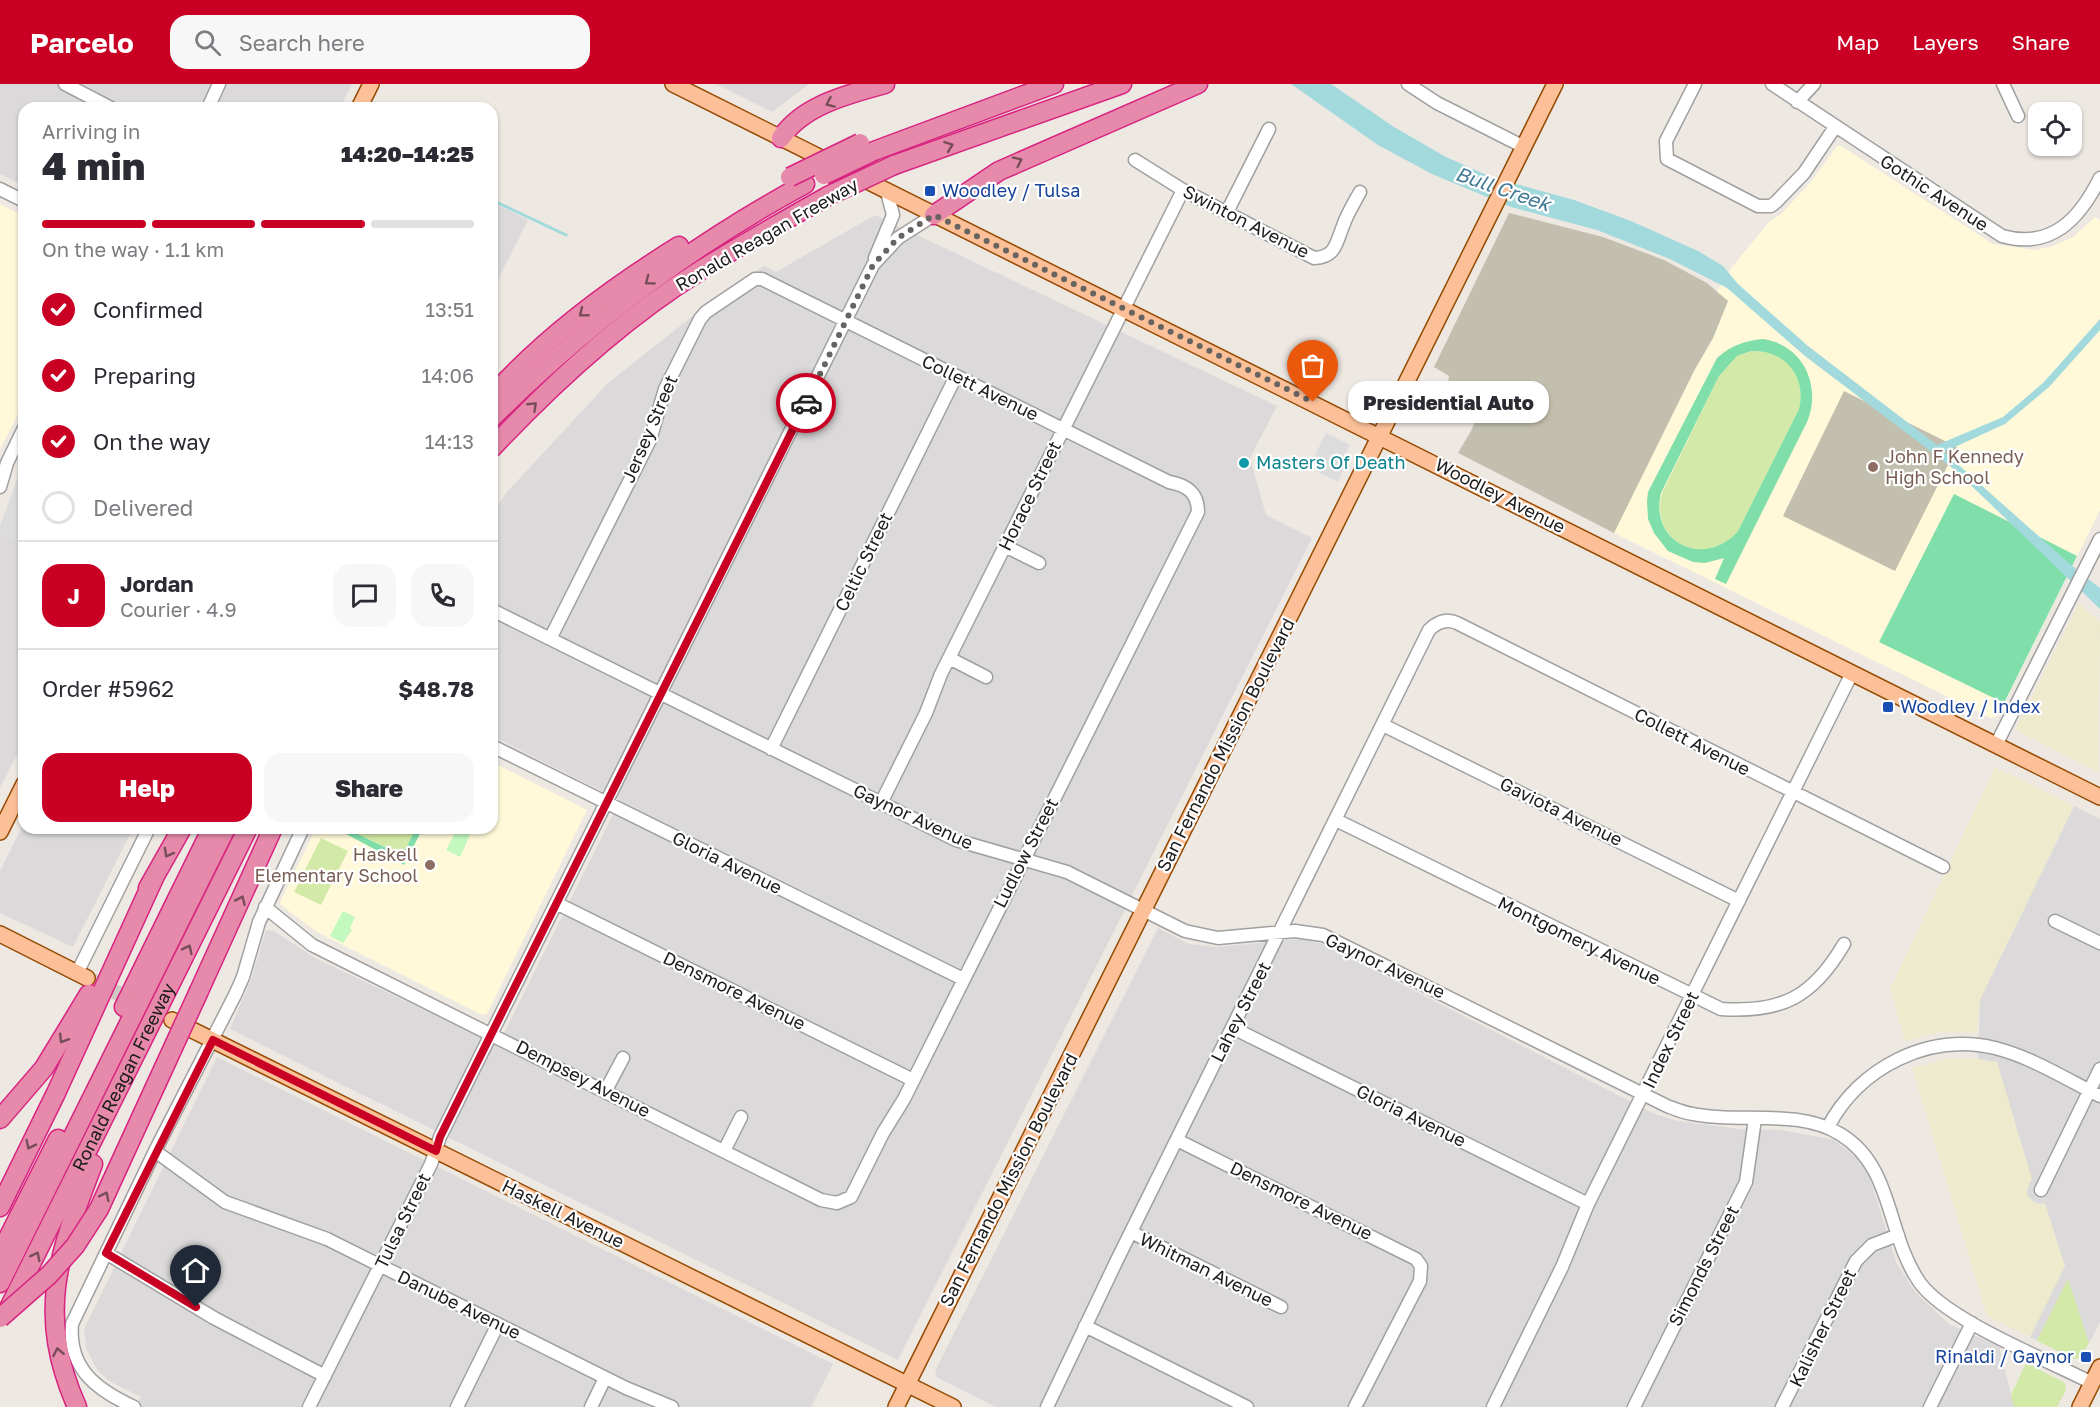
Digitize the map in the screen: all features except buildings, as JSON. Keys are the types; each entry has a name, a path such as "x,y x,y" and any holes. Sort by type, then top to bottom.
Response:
{"highway":[{"path":"781,138 789,126 825,105 885,84"},
{"name":"Ronald Reagan Freeway","path":"498,390 552,338 622,281 798,181 867,147 1021,84"},
{"path":"867,147 1054,84"},
{"name":"Ronald Reagan Freeway","path":"498,442 572,368 642,312 700,270 828,196 894,165 1122,84"},
{"path":"934,215 999,171 1198,84"},
{"path":"498,412 576,339 662,272 798,181"},
{"path":"0,1119 31,1085 57,1049 179,834"},
{"name":"Ronald Reagan Freeway","path":"0,1254 209,834"},
{"path":"0,1283 223,834"},
{"name":"Ronald Reagan Freeway","path":"0,1327 245,834"},
{"path":"0,1318 49,1275 75,1246 99,1209 270,834"},
{"path":"0,1207 56,1093 154,878"},
{"path":"77,1407 62,1368 54,1329 56,1274 66,1235 125,1077"}],"main road":[{"path":"362,102 371,84"},
{"name":"Woodley Avenue","path":"673,84 2100,797"},
{"name":"San Fernando Mission Boulevard","path":"896,1407 1378,435 1555,84"},
{"path":"0,832 18,796"},
{"path":"0,934 82,975"},
{"name":"Haskell Avenue","path":"172,1020 953,1407"},
{"path":"2080,1407 2100,1367"}],"street":[{"path":"65,84 100,102"},
{"path":"211,102 219,84"},
{"path":"1408,84 1437,103 1524,147"},
{"path":"1695,84 1669,133 1665,154 1670,162 1758,206 1772,206 1804,173 1835,127"},
{"name":"Gothic Avenue","path":"1772,84 1993,231 2013,239 2041,236 2058,230 2095,201"},
{"path":"1797,102 1814,84"},
{"path":"2003,84 2018,116"},
{"path":"1227,212 1269,129"},
{"name":"Swinton Avenue","path":"1135,160 1183,190 1305,255 1322,257 1330,254 1336,247 1342,227 1360,192"},
{"path":"2095,201 2100,178"},
{"path":"0,189 18,198"},
{"name":"Horace Street","path":"881,803 949,658 1183,190"},
{"path":"873,265 893,215 887,192"},
{"name":"Tulsa Street","path":"309,1407 381,1266 436,1151 440,1137 873,265 898,238 934,215"},
{"name":"Collett Avenue","path":"762,279 1169,482 1187,488 1196,498"},
{"name":"Jersey Street","path":"550,639 650,440 665,389 700,319 749,281 762,279"},
{"name":"Celtic Street","path":"771,749 956,376"},
{"path":"0,487 7,464 18,441"},
{"name":"Ludlow Street","path":"843,1201 856,1190 883,1132 913,1080 1198,512 1196,498"},
{"path":"1996,745 2100,539"},
{"path":"1005,546 1039,563"},
{"name":"Gaynor Avenue","path":"498,613 956,840 1067,872 1185,931 1208,937 1228,938 1280,932 1310,933 1338,941 1644,1094 1692,1114 1799,1121 1828,1127 1861,1149 1875,1168 1898,1235 1919,1281 1931,1295 1972,1323 2092,1383"},
{"name":"Collett Avenue","path":"1441,621 1457,623 1943,867"},
{"name":"Lahey Street","path":"1047,1407 1084,1326 1429,630 1441,621"},
{"path":"949,658 986,677"},
{"name":"Index Street","path":"1493,1407 1562,1267 1588,1204 1852,673"},
{"name":"Gaviota Avenue","path":"1383,725 1739,901"},
{"name":"Gloria Avenue","path":"498,750 963,979"},
{"name":"Montgomery Avenue","path":"1336,820 1692,997 1721,1009 1772,1007 1799,997 1824,975 1844,944"},
{"path":"82,975 146,834"},
{"path":"134,1407 94,1385 87,1377 74,1350 71,1336 72,1324 155,1151 243,977 265,907 300,834"},
{"name":"Densmore Avenue","path":"556,903 913,1080"},
{"name":"Dempsey Avenue","path":"265,907 312,945 725,1149 821,1200 830,1203 843,1201"},
{"path":"2055,921 2100,943"},
{"name":"Gloria Avenue","path":"1233,1028 1588,1204"},
{"path":"1828,1127 1854,1090 1875,1072 1904,1057 1941,1046 1978,1045 1996,1048 2019,1056 2095,1093"},
{"path":"606,1090 623,1058"},
{"path":"2041,1190 2095,1093 2100,1069"},
{"path":"725,1149 741,1117"},
{"name":"Simonds Street","path":"1634,1407 1746,1182 1755,1119"},
{"name":"Densmore Avenue","path":"1177,1140 1412,1255 1421,1266 1420,1281 1355,1407"},
{"name":"Danube Avenue","path":"155,1151 225,1202 304,1230 605,1378 672,1407"},
{"name":"Whitman Avenue","path":"1131,1232 1281,1307"},
{"name":"Kalisher Street","path":"1782,1407 1856,1261 1872,1245 1898,1235"},
{"path":"106,1253 213,1318 325,1376"},
{"path":"1930,1407 1972,1323"},
{"path":"457,1407 498,1324"},
{"path":"1084,1326 1247,1407"},
{"path":"591,1407 605,1378"}],"shaded area":[{"path":"0,84 352,84 343,102 18,102 18,183 0,174"},
{"path":"716,84 809,84 772,112"},
{"name":"John F Kennedy High School","path":"1837,146 1841,146 1993,244 2035,250 2053,246 2073,237 2095,217 2100,220 2100,510 1998,716 1991,718 1614,533 1694,371 1713,338 1728,301 1716,292 1732,267 1770,221 1780,215 1810,183"},
{"path":"0,204 18,213 18,414 0,449"},
{"path":"498,205 528,220 498,280"},
{"path":"1509,213 1603,237 1664,260 1707,283 1728,301 1713,338 1694,371 1614,533 1458,453 1472,429 1480,407 1447,389 1449,376 1434,367"},
{"path":"875,215 1277,406 1250,458 1266,515 1312,538 898,1360 230,1029 252,977 266,930 274,931 315,958 498,1045 620,800 498,739 498,505 507,492 608,383 708,304 764,266 776,272"},
{"path":"1844,391 1957,447 1895,571 1783,516"},
{"path":"1326,433 1350,445 1344,455 1349,457 1338,482 1316,471 1320,462 1314,459 1315,455"},
{"path":"18,476 18,541 0,532 0,526"},
{"path":"0,532 18,541 18,753 0,788"},
{"path":"2079,603 2100,622 2098,772 2015,730"},
{"name":"Haskell Elementary School","path":"498,765 587,810 487,1014 482,1015 317,932 280,902 313,834 498,834"},
{"path":"1995,767 2074,806 1980,999 1977,1033 1942,1032 1905,1041 1890,989"},
{"path":"2074,806 2100,819 2100,1322 2089,1343 2068,1280 2037,1341 2030,1337 2065,1266 2043,1205 2031,1201 2027,1195 2029,1183 1997,1062 1978,1059 1980,1000"},
{"path":"18,834 130,834 73,947 0,913 0,871"},
{"path":"1158,928 1189,944 1216,947 1301,939 1323,944 1655,1114 1678,1121 1739,1129 1782,1130 1834,1140 1857,1158 1870,1178 1896,1262 1915,1292 1949,1324 1999,1346 2014,1407 996,1407 938,1378 935,1371"},
{"path":"217,1057 833,1364 811,1407 135,1407 141,1397 109,1381 97,1370 87,1350 84,1329"},
{"path":"1971,1058 1997,1062 2032,1179 2027,1188 2027,1195 2036,1204 2045,1203 2065,1266 2030,1337 1987,1316 1912,1068 1946,1059"}],"green space":[{"path":"1763,339 1777,343 1799,359 1810,382 1811,409 1807,422 1726,584 1715,579 1724,558 1705,563 1693,562 1668,551 1654,533 1648,519 1648,492 1717,358 1744,342","holes":["1751,351 1763,352 1783,360 1796,375 1800,385 1799,409 1738,531 1725,542 1710,548 1696,549 1683,545 1671,537 1663,525 1660,511 1661,493 1719,376 1737,356"]},
{"path":"1751,351 1774,355 1790,367 1800,385 1799,409 1738,531 1725,542 1710,548 1696,549 1683,545 1672,537 1664,525 1660,511 1662,493 1719,376 1737,356"},
{"path":"1954,494 2077,556 2004,703 1879,642"},
{"path":"346,834 357,834 397,853 406,848 413,834 420,834 404,865 399,862 400,859 389,857"},
{"path":"357,834 413,834 406,848 397,853"},
{"path":"454,834 470,835 460,857 446,850"},
{"path":"321,838 348,851 321,905 294,892"},
{"path":"343,911 355,917 350,928 352,930 343,943 330,936"},
{"path":"2068,1279 2089,1343 2081,1357 2075,1359 2037,1341"},
{"path":"2026,1363 2065,1383 2066,1390 2057,1407 2014,1407 2011,1395"}],"water":[{"name":"Bull Creek","path":"1291,84 1331,84 1394,127 1446,157 1491,177 1574,200 1631,221 1698,251 1723,266 1738,284 1808,346 1937,445 2003,417 2043,383 2100,319 2100,330 2049,387 2005,424 1944,452 2100,588 2100,609 1955,470 1805,356 1727,288 1670,259 1597,230 1511,207 1432,174 1378,145"}],"waterway":[{"path":"498,203 566,235"}],"tunnel":[{"path":"87,978 172,1020"}],"way so far":[{"path":"806,403 873,265 898,238 934,215 1313,402"}],"place":[{"name":"Woodley / Tulsa","path":"930,191"},
{"name":"Presidential Auto","path":"1313,402"},
{"name":"Masters Of Death","path":"1244,463"},
{"name":"John F Kennedy High School","path":"1873,467"},
{"name":"Woodley / Index","path":"1888,707"},
{"name":"Haskell Elementary School","path":"430,865"},
{"name":"Rinaldi / Gaynor","path":"2086,1357"}],"route":[{"path":"196,1307 106,1253 155,1151 213,1040 436,1151 440,1137 806,403"}]}
